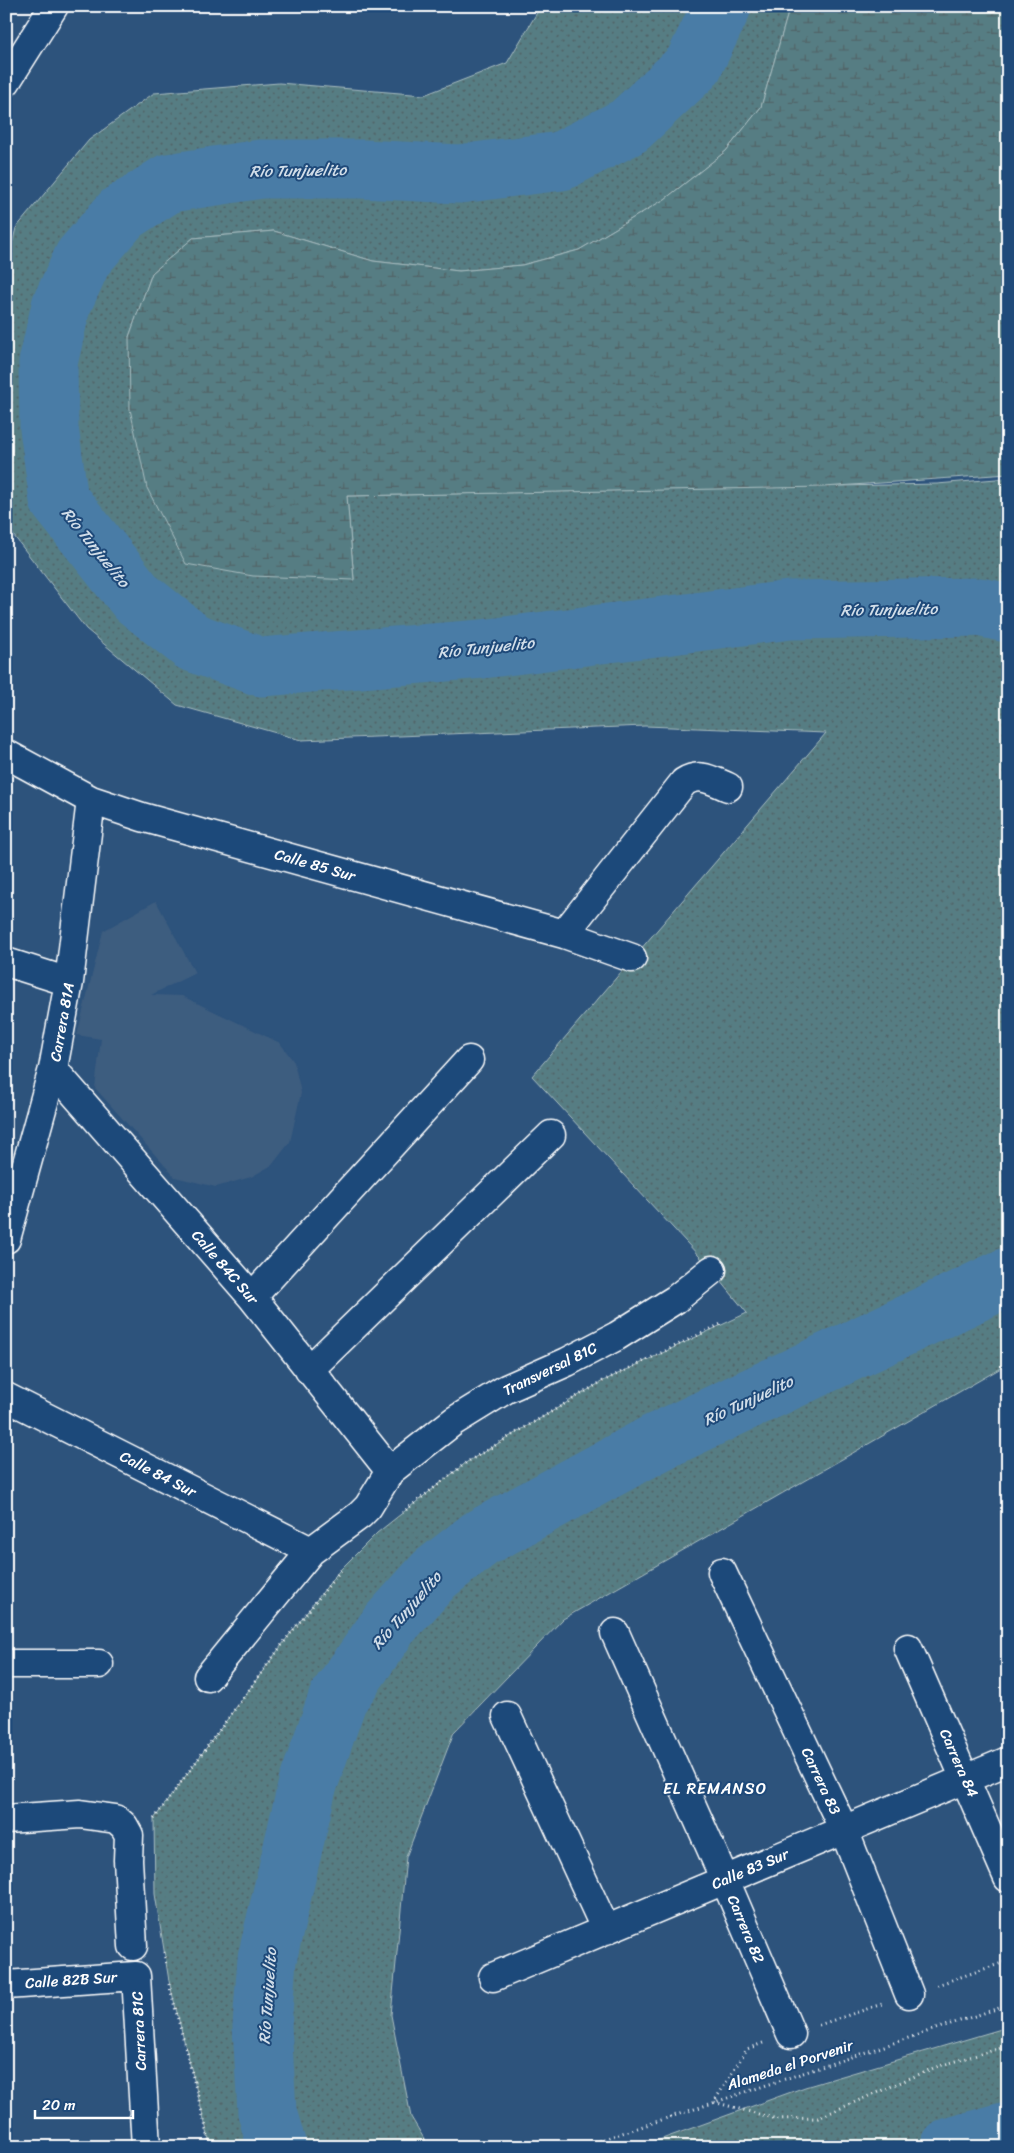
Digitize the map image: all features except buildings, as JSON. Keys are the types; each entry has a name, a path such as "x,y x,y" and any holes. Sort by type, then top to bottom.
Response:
{"street":[{"path":"6,82 54,6"},
{"name":"Calle 85 Sur","path":"6,754 91,800 142,817 564,934 632,958"},
{"path":"564,934 684,782 693,776 702,776 728,787"},
{"name":"Carrera 81A","path":"7,1233 53,1069 70,982 91,800"},
{"path":"6,962 70,982"},
{"path":"252,1297 469,1060"},
{"name":"Calle 84C Sur","path":"53,1069 252,1297 390,1470"},
{"path":"309,1370 551,1135"},
{"name":"Transversal 81C","path":"390,1470 454,1422 506,1388 567,1362 617,1336 676,1299 712,1270"},
{"name":"Calle 84 Sur","path":"6,1397 311,1550"},
{"path":"208,1677 311,1550 364,1511 390,1470"},
{"name":"Carrera 83","path":"722,1572 844,1830 909,1994"},
{"name":"Carrera 82","path":"615,1633 791,2034"},
{"name":"Carrera 84","path":"908,1648 1008,1878"},
{"path":"6,1664 99,1664"},
{"path":"507,1716 606,1930"},
{"name":"Calle 83 Sur","path":"493,1977 1008,1761"},
{"path":"6,1819 80,1814 116,1819 124,1826 129,1835 128,1860 133,1946"},
{"name":"Calle 82B Sur","path":"6,1985 136,1976"},
{"name":"Carrera 81C","path":"136,1976 146,2147"}],"path":[{"path":"397,1518 467,1462 603,1381 721,1324"},
{"path":"128,1860 154,1819 290,1634 346,1565"},
{"path":"154,1819 154,1828"},
{"path":"162,1942 167,1971"},
{"path":"1008,1961 747,2049 714,2102 777,2119 818,2118 936,2067 1008,2046"},
{"path":"169,1981 211,2147"},
{"name":"Alameda el Porvenir","path":"580,2147 1008,2005"}],"shaded area":[{"path":"156,901 195,973 151,995 182,996 280,1043 294,1062 301,1093 290,1142 272,1165 251,1177 216,1187 175,1177 95,1088 101,1039 77,1035 103,931"}],"green space":[{"path":"541,6 790,6 761,107 726,151 665,199 579,250 522,265 459,271 373,261 274,231 193,238 152,273 129,337 354,579 347,496 937,484 1008,478 1008,1364 563,1619 454,1732 406,1857 391,2015 411,2117 429,2147 211,2147 169,1981 155,1894 154,1819 290,1634 339,1571 377,1533 467,1462 603,1381 747,1313 712,1270 532,1076 826,733 645,726 301,740 177,705 86,629 10,531 6,516 6,268 16,228 89,140 154,93 279,83 424,95 507,63"},
{"path":"790,6 1008,6 1008,474 824,487 347,496 354,580 253,576 186,564 147,488 130,409 129,337 152,273 193,238 274,231 373,261 459,271 522,265 579,250 665,199 726,151 761,107"},
{"path":"1008,2027 1008,2147 640,2147 805,2087"}],"waterway":[{"name":"Río Tunjuelito","path":"722,6 693,66 629,126 561,161 459,174 362,169 261,169 169,183 122,213 83,258 61,306 48,363 49,428 59,500 137,598 192,642 261,667 482,649 790,610 979,607 1008,613"},
{"name":"Río Tunjuelito","path":"277,2147 267,2112 262,2026 267,1959 307,1787 338,1698 389,1625 435,1574 481,1538 656,1443 1008,1277"},
{"name":"Río Tunjuelito","path":"950,2147 1008,2131"}],"district":[{"name":"EL REMANSO","path":"715,1788"}]}
